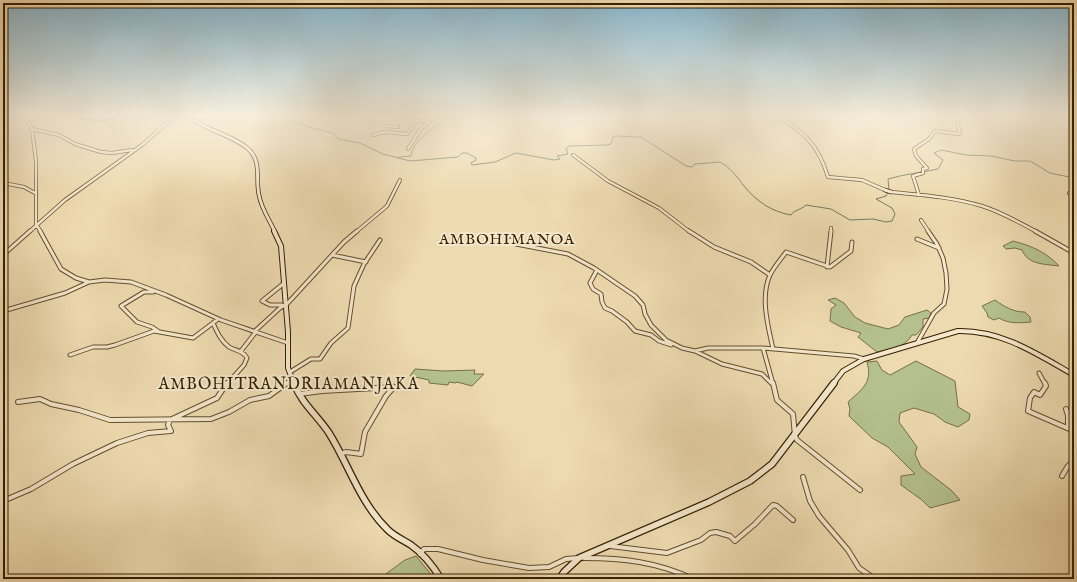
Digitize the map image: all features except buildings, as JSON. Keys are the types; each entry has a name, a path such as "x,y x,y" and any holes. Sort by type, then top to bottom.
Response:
{"street":[{"path":"34,142 36,161 36,224 56,256 61,269 76,278 89,282"},
{"path":"72,142 101,152 112,153 134,150"},
{"path":"3,255 36,224 65,200 145,142"},
{"path":"237,142 254,154 259,171 257,188 259,196 281,246 288,344 288,368 298,394 329,433 365,500 381,522 388,530 432,564 441,579"},
{"path":"408,149 412,142"},
{"path":"813,142 826,166 828,177 862,180 891,192 955,199 994,210 1074,253"},
{"path":"919,195 913,176 923,173 923,169 927,168 916,156 914,149 924,142"},
{"path":"573,155 608,181 659,208 700,239 714,247 751,262 770,275"},
{"path":"241,351 255,333 254,332 285,305 344,242 386,206 400,180"},
{"path":"4,184 20,185 35,193"},
{"path":"1069,194 1074,194"},
{"path":"916,345 934,313 942,306 945,298 946,271 944,259 921,220"},
{"path":"827,267 831,228"},
{"path":"917,239 938,248"},
{"path":"290,372 298,370 305,361 314,358 320,359 331,343 346,332 348,328 354,286 366,262 380,240"},
{"path":"510,240 516,244 568,254 597,270 639,300 649,322 662,337 675,346 695,351 722,364 762,374 773,386"},
{"path":"773,349 768,324 765,293 770,275 786,252 800,256 805,260 830,267 845,253 851,251 852,242"},
{"path":"332,255 366,262"},
{"path":"597,270 590,283 593,289 601,294 602,302 605,308 612,311 627,322 635,331 651,335 659,341 671,346"},
{"path":"3,311 65,293 89,282 105,280 131,282 166,295 218,319 288,344"},
{"path":"283,284 262,301 270,304 285,305"},
{"path":"156,292 144,292 121,306 137,322 152,327 158,331 193,338 218,319"},
{"path":"3,501 31,489 73,464 117,443 148,433 169,432 171,431 168,425 170,420 217,398 244,365 247,356 241,351 233,349 224,342 217,335 213,323"},
{"path":"70,355 93,347 107,347 115,345 158,331"},
{"path":"559,579 564,572 579,558 736,490 772,464 843,372 864,359 916,345 958,331 978,331 1019,345 1074,375"},
{"path":"695,351 708,348 763,348 864,359"},
{"path":"763,348 773,386 779,401 793,414 795,436 797,440 860,490"},
{"path":"1040,373 1046,386 1040,395 1034,392 1030,398 1028,412 1074,431"},
{"path":"18,402 40,399 48,401 51,404 79,410 110,420 170,420 217,417 250,400 269,396 292,380"},
{"path":"298,394 309,391 361,389 380,386 394,387 386,396 366,432 362,452 358,454 346,452 339,454"},
{"path":"1066,409 1068,415 1068,428"},
{"path":"1062,476 1068,466 1074,461"},
{"path":"803,477 810,501 819,516 848,550 859,568 875,579"},
{"path":"608,546 667,553 701,540 710,533 716,532 730,536 735,541 755,524 773,505 777,506 792,520"},
{"path":"420,554 424,549 438,549 483,560 529,568 549,567 566,559 614,558 655,564 682,573 693,579"}],"green space":[{"path":"1013,241 1038,250 1059,266 1038,263 1028,259 1022,250 1015,248 1006,249 1003,246"},
{"path":"835,298 844,303 855,317 865,323 888,329 899,325 905,317 927,310 931,313 929,318 923,319 923,327 916,335 912,335 905,343 892,349 877,352 858,337 861,333 841,327 830,321 831,309 836,305 828,300"},
{"path":"995,300 1009,309 1025,312 1030,317 1031,322 1014,323 999,318 994,320 988,317 982,306"},
{"path":"877,361 882,370 890,375 916,361 955,381 958,407 970,414 969,420 958,427 945,422 934,414 914,408 900,413 899,422 917,447 915,454 921,467 951,490 960,500 930,508 922,500 901,485 901,476 915,474 888,447 872,438 849,416 850,409 848,402 862,389 869,375 867,362"},
{"path":"415,369 444,371 475,370 474,374 484,374 472,386 457,382 449,382 448,385 429,383 429,380 410,376"},
{"path":"416,556 434,578 379,579 405,560"}],"waterway":[{"path":"355,142 383,154 410,161 458,157 462,153 467,153 476,158 476,160 471,163 472,165 495,162 516,153 554,160 560,159 557,156 568,154 566,148 570,146 606,145 611,144 612,142"},
{"path":"399,157 411,156 417,142"},
{"path":"649,142 686,166 692,167 695,164 720,162 724,164 759,201 784,214 791,215 806,205 831,209 850,220 873,219 886,222 892,221 895,214 892,208 876,199 886,196 889,190 888,179 938,169 943,160 934,153 941,150 966,155 991,156 1015,161 1030,161 1050,173 1074,178"}],"district":[{"name":"AMBOHIMANOA","path":"507,239"},
{"name":"AMBOHITRANDRIAMANJAKA","path":"289,385"}]}
